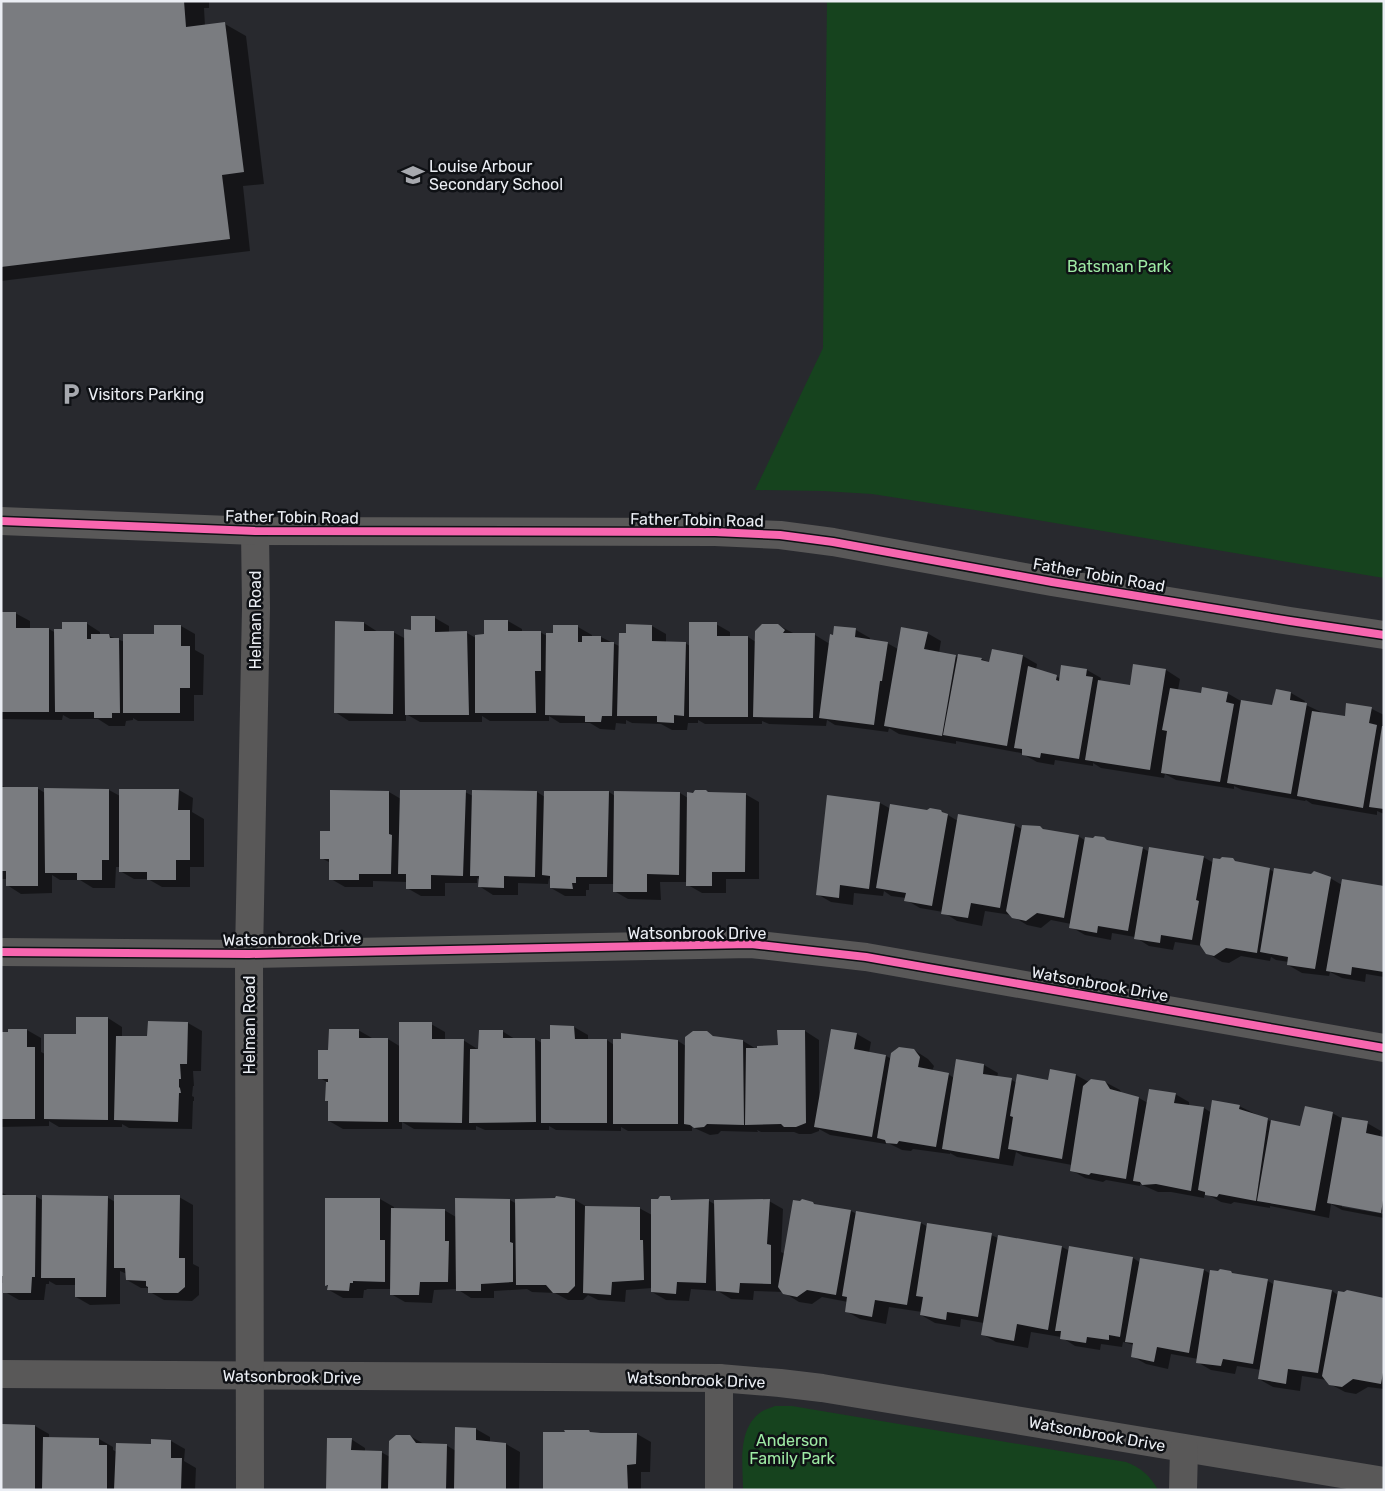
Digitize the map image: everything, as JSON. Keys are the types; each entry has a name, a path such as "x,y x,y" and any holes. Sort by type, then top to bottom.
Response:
{"street":[{"name":"Father Tobin Road","path":"1,521 255,531 715,532 780,536 880,549 1062,583 1280,620 1384,635"},
{"name":"Helman Road","path":"250,1490 249,954 256,608 255,531"},
{"name":"Watsonbrook Drive","path":"1,952 249,954 751,944 866,957 1384,1048"},
{"name":"Watsonbrook Drive","path":"1,1374 250,1377 720,1378 822,1388 1384,1481"},
{"path":"719,1490 720,1378"},
{"path":"1183,1490 1184,1449"}],"green space":[{"name":"Batsman Park","path":"827,1 1384,1 1384,578 872,494 755,490 823,348"},
{"name":"Anderson Family Park","path":"775,1406 792,1406 1126,1462 1145,1473 1158,1490 743,1490 742,1458 748,1428 753,1419 761,1412"}],"building":[{"path":"1,1 184,1 186,27 225,22 244,172 222,175 230,239 1,267"},
{"path":"1,612 16,612 16,628 49,628 49,712 1,712"},
{"path":"411,616 435,616 435,632 467,631 469,715 405,715 404,629 411,630"},
{"path":"484,620 508,620 508,631 541,631 541,671 535,671 536,713 475,713 475,635 484,634"},
{"path":"335,621 364,622 364,631 394,631 393,714 334,713"},
{"path":"62,622 87,622 87,639 91,639 91,634 109,634 110,638 119,638 120,713 112,713 112,718 94,718 94,712 55,712 54,629 62,629"},
{"path":"689,622 717,622 717,636 748,636 748,717 689,717"},
{"path":"626,624 652,625 652,641 686,642 684,716 674,715 674,723 657,722 657,716 617,716 619,633 626,633"},
{"path":"762,624 778,624 785,630 783,633 815,633 813,718 753,717 755,631"},
{"path":"154,625 181,625 181,646 190,646 190,688 180,688 180,713 123,713 123,634 154,634"},
{"path":"553,625 578,625 578,642 582,642 582,636 601,636 601,642 614,642 612,716 602,716 601,722 585,722 585,716 545,715 546,633 553,633"},
{"path":"834,626 856,628 855,637 888,642 874,725 819,718 830,634 833,635"},
{"path":"901,627 928,632 924,649 956,655 942,736 884,726"},
{"path":"992,649 1023,655 1007,746 943,735 958,654 982,658 981,660 989,662"},
{"path":"1133,664 1166,669 1150,770 1085,760 1098,680 1130,685"},
{"path":"1061,665 1087,669 1086,676 1093,677 1079,759 1041,753 1040,758 1022,755 1022,749 1014,748 1028,666 1057,675 1056,680 1059,681"},
{"path":"1202,687 1228,692 1226,702 1234,704 1220,782 1161,773 1167,731 1162,730 1170,688 1201,693"},
{"path":"1276,689 1291,692 1290,700 1307,703 1291,794 1227,783 1241,700 1272,705"},
{"path":"1346,703 1372,707 1369,723 1377,725 1363,808 1297,796 1312,711 1345,716"},
{"path":"1382,726 1384,726 1384,809 1369,807"},
{"path":"1,787 38,787 38,886 6,886 6,871 1,871"},
{"path":"44,788 109,789 109,860 102,860 102,880 77,880 77,873 45,873"},
{"path":"119,789 179,789 178,810 190,810 190,860 176,860 176,880 147,880 147,872 119,872"},
{"path":"330,790 389,791 389,834 392,835 391,874 359,874 359,880 329,880 329,859 320,859 320,831 330,831"},
{"path":"400,790 466,790 463,876 431,875 431,889 406,889 406,874 398,874"},
{"path":"472,790 537,791 535,877 504,876 504,888 478,887 479,876 470,876"},
{"path":"695,790 746,793 745,872 712,872 712,886 686,886 687,792 693,793"},
{"path":"544,791 609,791 607,877 576,877 576,883 572,883 573,889 550,888 550,876 542,875"},
{"path":"614,791 680,792 679,875 647,874 647,892 613,892"},
{"path":"827,795 880,802 869,889 840,885 839,898 816,895"},
{"path":"890,804 927,810 930,808 941,810 948,814 932,906 904,901 906,893 876,888"},
{"path":"958,814 1015,824 1000,908 971,903 968,918 941,914"},
{"path":"1022,825 1040,826 1043,829 1079,835 1064,918 1037,913 1026,921 1012,918 1006,911"},
{"path":"1095,836 1143,847 1128,931 1098,926 1097,933 1069,928 1085,837 1093,838"},
{"path":"1149,847 1204,856 1196,900 1199,901 1192,940 1161,935 1160,943 1134,939"},
{"path":"1222,857 1270,868 1257,953 1226,948 1214,956 1206,954 1200,945 1213,858 1220,859"},
{"path":"1274,868 1311,874 1314,871 1331,877 1315,969 1287,965 1288,957 1260,952"},
{"path":"1342,879 1384,886 1384,972 1352,967 1351,975 1326,971"},
{"path":"76,1017 108,1017 108,1120 44,1119 44,1034 76,1034"},
{"path":"148,1021 188,1022 187,1064 180,1064 181,1079 179,1079 179,1087 181,1093 179,1093 178,1122 114,1120 116,1036 147,1036"},
{"path":"399,1022 432,1022 432,1039 464,1039 462,1123 399,1122"},
{"path":"550,1025 574,1026 575,1039 607,1039 607,1123 541,1123 541,1039 550,1039"},
{"path":"8,1029 27,1029 27,1047 35,1047 35,1119 1,1119 1,1032 8,1032"},
{"path":"329,1029 359,1029 359,1038 388,1038 388,1122 328,1121 328,1101 325,1101 326,1082 328,1082 328,1079 318,1079 318,1050 328,1050"},
{"path":"831,1029 857,1033 854,1049 886,1055 872,1137 814,1127"},
{"path":"479,1030 503,1030 503,1038 535,1038 536,1122 469,1123 470,1049 478,1049"},
{"path":"777,1030 805,1030 806,1123 796,1127 784,1127 781,1124 745,1125 746,1048 778,1045"},
{"path":"693,1031 707,1031 713,1036 743,1040 744,1125 707,1124 704,1127 694,1128 684,1124 685,1037"},
{"path":"621,1033 678,1040 678,1124 613,1124 613,1039 621,1039"},
{"path":"899,1047 914,1049 920,1057 918,1067 949,1073 936,1147 899,1141 897,1144 886,1143 885,1140 877,1138 891,1053"},
{"path":"956,1059 984,1064 983,1074 1012,1078 999,1159 942,1149"},
{"path":"1050,1069 1076,1074 1062,1159 1008,1149 1013,1117 1010,1116 1017,1074 1048,1080"},
{"path":"1091,1079 1105,1081 1110,1089 1139,1097 1126,1179 1070,1171 1083,1086"},
{"path":"1149,1089 1176,1093 1174,1103 1204,1107 1191,1191 1156,1184 1142,1185 1140,1182 1133,1181"},
{"path":"1212,1100 1240,1105 1239,1109 1268,1118 1256,1201 1219,1194 1217,1197 1205,1195 1205,1192 1198,1190"},
{"path":"1305,1106 1333,1112 1315,1211 1257,1201 1271,1120 1300,1126"},
{"path":"1342,1117 1368,1121 1366,1133 1384,1137 1384,1194 1381,1213 1327,1203"},
{"path":"1,1195 36,1195 35,1277 32,1277 31,1293 3,1293 3,1276 1,1276"},
{"path":"42,1195 108,1196 106,1297 75,1297 75,1278 41,1278"},
{"path":"114,1195 180,1195 179,1258 185,1258 185,1287 178,1293 148,1293 146,1281 126,1280 125,1268 114,1268"},
{"path":"556,1196 575,1199 575,1286 568,1293 553,1293 546,1285 516,1285 515,1199 555,1198"},
{"path":"660,1196 670,1196 671,1200 709,1199 706,1283 677,1282 676,1294 651,1292 651,1199 658,1199"},
{"path":"325,1198 380,1198 380,1240 385,1240 385,1282 353,1281 353,1283 350,1283 349,1291 327,1290 328,1285 325,1286"},
{"path":"455,1198 510,1199 510,1242 513,1243 513,1282 481,1284 481,1291 456,1291"},
{"path":"770,1199 767,1244 771,1245 771,1284 740,1283 739,1293 716,1291 714,1200"},
{"path":"802,1199 814,1204 851,1210 836,1295 807,1290 797,1297 783,1294 778,1287 793,1200 800,1201"},
{"path":"585,1206 640,1207 640,1240 643,1240 644,1280 612,1282 611,1295 583,1293"},
{"path":"391,1208 445,1209 445,1241 449,1241 448,1282 420,1282 419,1295 390,1295"},
{"path":"856,1211 921,1222 907,1305 875,1300 872,1317 845,1312 847,1297 842,1296"},
{"path":"927,1223 992,1233 978,1317 947,1312 946,1320 920,1315 923,1297 916,1296"},
{"path":"998,1235 1062,1246 1048,1330 1017,1324 1014,1341 981,1335"},
{"path":"1069,1246 1133,1257 1120,1337 1109,1335 1109,1340 1087,1337 1086,1343 1060,1339 1061,1331 1055,1331"},
{"path":"1140,1258 1204,1269 1189,1353 1157,1347 1154,1362 1131,1357 1133,1343 1125,1342"},
{"path":"1220,1269 1268,1279 1253,1364 1223,1359 1221,1366 1196,1363 1210,1270 1218,1271"},
{"path":"1274,1280 1332,1290 1318,1373 1288,1369 1286,1384 1258,1379"},
{"path":"1347,1290 1384,1298 1384,1367 1381,1384 1353,1379 1342,1387 1329,1385 1322,1376 1338,1291 1344,1292"},
{"path":"2,1424 35,1425 35,1490 1,1490"},
{"path":"455,1427 476,1428 476,1440 506,1443 506,1490 454,1490"},
{"path":"564,1430 637,1433 636,1464 627,1465 628,1490 543,1490 543,1432 565,1432"},
{"path":"396,1435 410,1435 416,1443 447,1444 446,1490 388,1490 389,1441"},
{"path":"43,1437 99,1438 99,1445 107,1445 107,1490 42,1490"},
{"path":"327,1438 352,1438 351,1450 382,1451 381,1490 326,1490"},
{"path":"151,1439 171,1440 171,1458 182,1458 181,1490 114,1490 116,1443 151,1444"}],"cycle path":[{"path":"1,521 255,531 715,532 780,535 833,542 1052,582 1384,635"},
{"path":"1,952 249,954 751,944 866,957 1384,1048"}],"place":[{"name":"Louise Arbour Secondary School","path":"413,175"},
{"name":"Visitors Parking","path":"71,394"}]}
